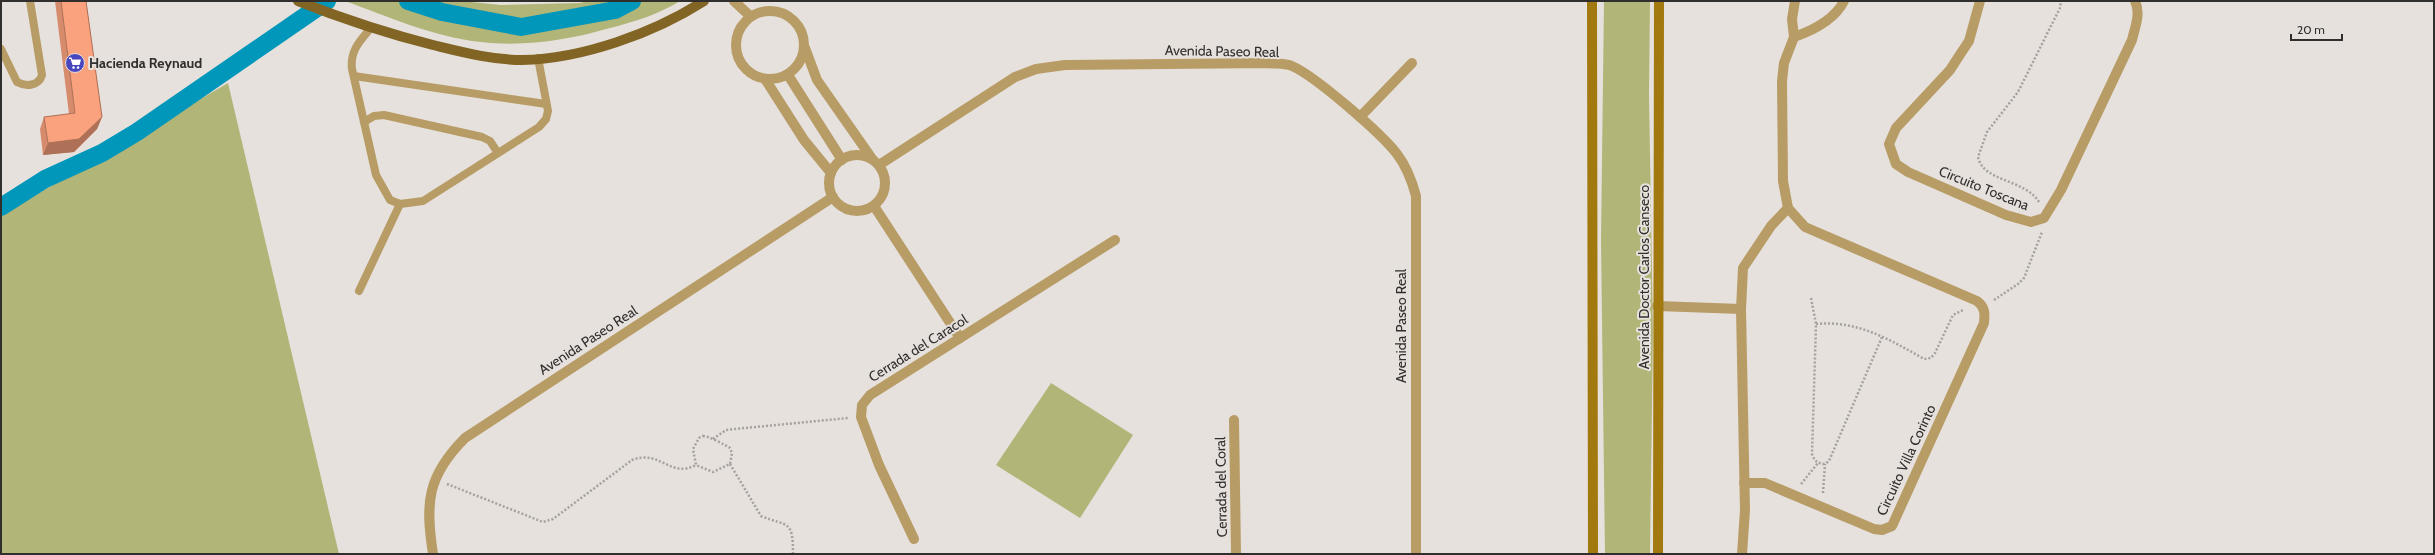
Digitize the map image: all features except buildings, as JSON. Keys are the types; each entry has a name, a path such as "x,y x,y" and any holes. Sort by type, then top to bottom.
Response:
{"main road":[{"path":"298,1 370,29 474,55 522,60 607,46 651,29 704,1"},
{"path":"1592,1 1593,554"},
{"name":"Avenida Doctor Carlos Canseco","path":"1658,554 1657,306 1659,1"}],"street":[{"path":"734,1 750,16"},
{"path":"1795,1 1792,19 1794,37 1784,63 1782,81 1783,181 1788,208 1805,226 1977,301 1983,306"},
{"path":"1794,37 1810,32 1839,12 1844,1"},
{"name":"Circuito Toscana","path":"1977,2 1969,41 1950,70 1896,128 1889,144 1896,164 1908,172 2006,215 2031,222 2044,218 2061,190 2132,40 2138,17 2138,8 2135,1"},
{"path":"805,47 799,63 788,75 776,79 765,79 754,75 744,68 738,58 736,47 737,35 742,25 750,16 771,10 792,18 799,26 816,80 876,162 885,182 880,199 874,206 865,210 847,209 833,197 830,185 831,172 842,160 857,155 876,162"},
{"name":"Avenida Paseo Real","path":"876,162 1015,76 1036,68 1065,65 1267,63 1290,66 1306,74 1360,118 1396,154 1410,175 1416,196 1416,554"},
{"path":"1360,118 1412,63"},
{"path":"788,75 842,160"},
{"path":"765,79 804,140 831,172"},
{"name":"Avenida Paseo Real","path":"433,554 428,523 428,505 436,479 451,452 465,438 833,197"},
{"path":"874,206 960,338"},
{"path":"1742,554 1745,510 1741,309 1742,268 1771,226 1788,208"},
{"name":"Cerrada del Caracol","path":"861,417 862,405 870,395 1115,240"},
{"path":"1657,306 1741,309"},
{"name":"Circuito Villa Corinto","path":"1744,483 1765,483 1874,529 1882,530 1892,526 1984,323 1983,306"},
{"path":"861,417 879,466 914,540"},
{"name":"Cerrada del Coral","path":"1234,420 1236,554"}],"lane":[{"path":"1,49 17,82 22,85 37,84 41,80 42,76 30,1"},
{"path":"370,29 355,48 351,58 354,76 376,175 390,200 400,204 423,201 498,153 546,119 548,111 538,58"},
{"path":"354,76 546,104"},
{"path":"364,122 374,116 384,115 482,137 490,141 498,153"},
{"path":"359,291 400,204"}],"path":[{"path":"1816,324 1836,322 1850,325 1882,338 1924,360 1932,358 1954,315 1959,311 1983,306 2018,284 2024,278 2041,237 2044,218 2038,200 2032,192 1988,172 1982,167 1978,157 1987,132 2018,92 2060,8 2061,1"},
{"path":"1811,298 1816,324 1812,454 1814,460 1818,463 1825,464"},
{"path":"1822,507 1825,464 1829,461 1882,338"},
{"path":"713,439 726,430 861,417"},
{"path":"730,464 713,472 696,465 693,457 695,444 703,436 713,439 718,444 730,448 732,453 730,464 761,516 777,520 787,525 793,532 792,554"},
{"path":"436,479 543,522 553,519 637,458 653,457 677,469 686,470 696,465"},
{"path":"1793,494 1818,463"}],"green space":[{"path":"345,1 461,1 501,5 580,3 588,1 680,1 664,10 646,17 579,36 514,44 481,42 446,36 412,26"},
{"path":"1604,1 1650,1 1649,94 1653,331 1650,554 1605,554 1601,240"},
{"path":"228,83 339,554 1,554 1,215"},
{"path":"1051,383 1133,435 1080,518 996,465"}],"waterway":[{"path":"1,207 45,179 102,153 137,132 327,1"},
{"path":"408,1 442,12 521,27 615,10 632,1"}],"place":[{"name":"Hacienda Reynaud","path":"75,63"}]}
